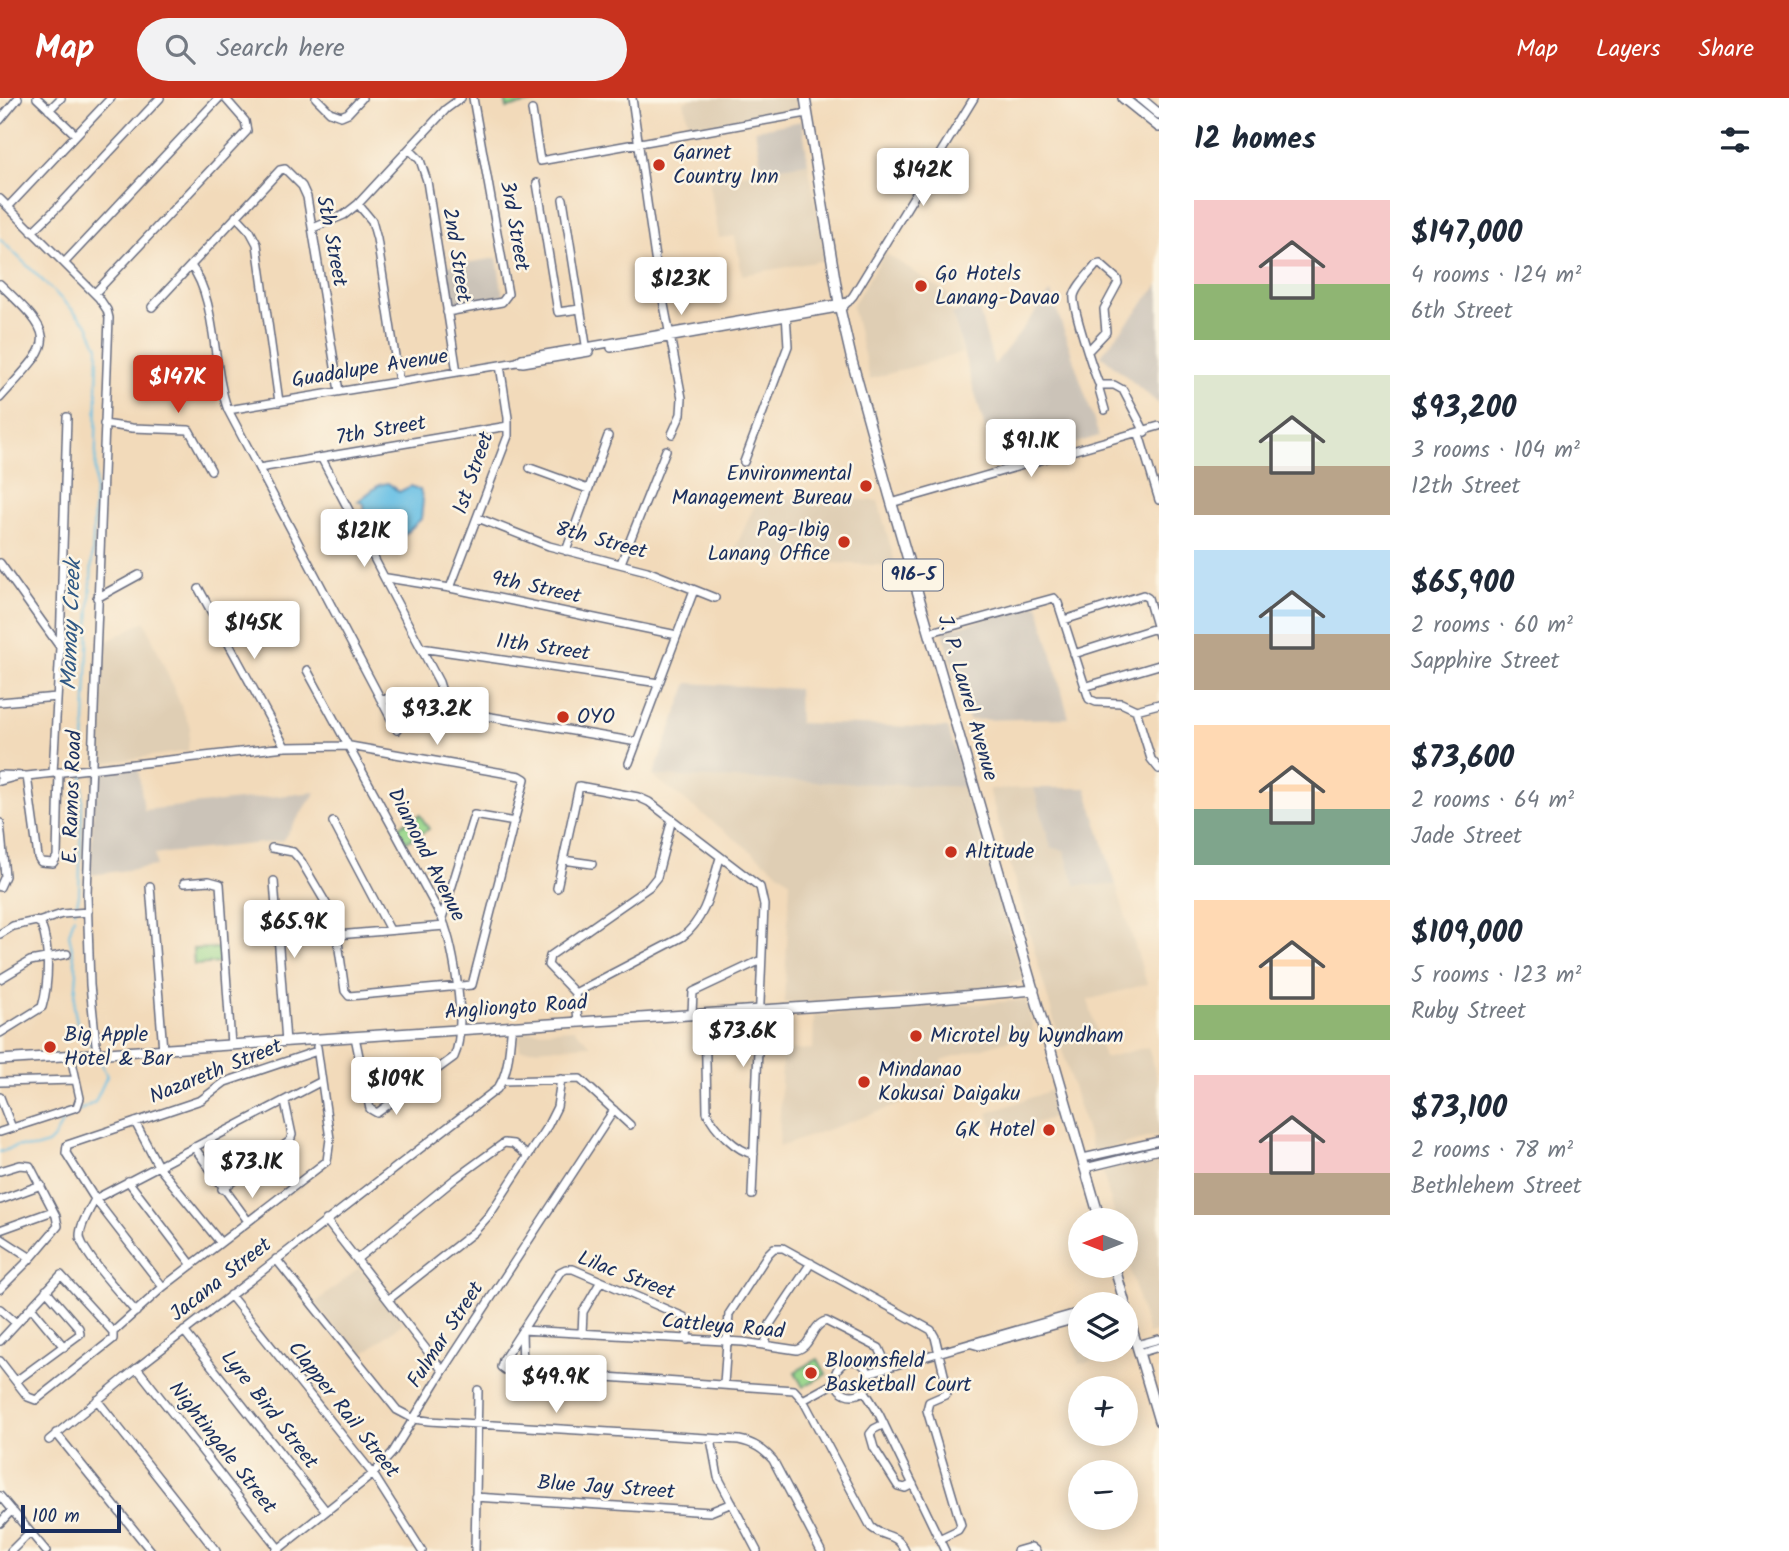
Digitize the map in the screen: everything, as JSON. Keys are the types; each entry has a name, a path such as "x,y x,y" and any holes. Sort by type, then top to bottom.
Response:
{"main road":[{"name":"J. P. Laurel Avenue","path":"805,98 842,305 891,503 1097,1208"},
{"path":"1123,98 1159,127"},
{"path":"1140,98 1159,114"},
{"name":"Angliongto Road","path":"0,1060 1034,990"},
{"path":"1138,1349 1159,1421"}],"street":[{"path":"0,120 18,98"},
{"path":"37,98 76,135"},
{"path":"50,110 61,98"},
{"path":"8,206 111,98"},
{"path":"32,232 58,208 160,98"},
{"path":"65,262 219,98"},
{"path":"0,200 95,293 245,134 245,121 225,98"},
{"path":"316,98 330,113 341,116 348,113 362,98"},
{"path":"313,228 344,215 358,204 446,109 461,98"},
{"name":"3rd Street","path":"447,312 502,302 508,294 473,98"},
{"path":"632,98 669,336 683,403 672,434"},
{"path":"842,305 974,98"},
{"path":"532,110 540,160 807,113"},
{"name":"2nd Street","path":"409,149 420,160 425,173 457,372"},
{"name":"5th Street","path":"152,307 280,170 285,169 305,191 340,391"},
{"path":"537,183 558,312 580,309"},
{"path":"563,199 587,350"},
{"path":"358,204 372,221 377,239 399,382"},
{"path":"236,216 250,230 257,244 279,402"},
{"path":"1088,351 1107,332 1104,309 1118,283 1100,264 1096,265 1074,295 1088,351 1100,385 1104,410"},
{"path":"191,266 204,288 222,391 228,410 397,730"},
{"path":"0,284 33,315 43,333 37,356 0,398"},
{"name":"E. Ramos Road","path":"95,293 104,304 109,318 97,598 85,769 90,995 97,1054"},
{"name":"Guadalupe Avenue","path":"228,410 523,363 543,357 842,305"},
{"path":"744,462 788,346 786,315"},
{"name":"1st Street","path":"450,588 505,445 508,426 500,365"},
{"path":"1100,385 1114,385 1123,390 1142,433 1159,500"},
{"path":"27,776 38,857 41,862 53,863 57,857 57,697 67,417"},
{"path":"104,424 188,430 211,470"},
{"name":"7th Street","path":"259,468 508,426"},
{"path":"891,503 1159,426"},
{"path":"566,551 608,436"},
{"path":"621,563 666,450"},
{"path":"322,459 442,687 442,708"},
{"path":"530,468 588,489"},
{"path":"1150,471 1159,469"},
{"name":"8th Street","path":"478,518 566,551 648,571 715,598"},
{"path":"0,563 60,647"},
{"path":"97,598 139,575"},
{"name":"9th Street","path":"387,580 450,588 677,635"},
{"path":"199,589 285,747"},
{"path":"629,763 694,590"},
{"path":"1064,620 1140,596 1148,598 1158,632 1074,654"},
{"path":"930,632 1054,598 1064,620 1084,687 1092,701 1121,703 1136,710 1159,704"},
{"name":"11th Street","path":"421,648 659,683"},
{"path":"1084,687 1159,665"},
{"name":"Diamond Avenue","path":"307,670 444,922 454,960 459,1030 457,1051 450,1062 377,1113 370,1109 355,1037"},
{"path":"0,702 57,697"},
{"path":"380,698 637,742"},
{"path":"1136,710 1151,758 1159,769"},
{"path":"0,775 27,776 285,747 350,746 520,776 525,782 472,985 349,996 345,991 337,935 327,905 301,861 287,849 272,848"},
{"path":"0,781 18,776"},
{"path":"556,888 579,786 643,799 760,887 763,892 760,1009 752,1195"},
{"path":"337,935 444,922 474,815 515,822"},
{"path":"579,1020 575,993 548,965 548,960 649,887 657,877 672,819"},
{"path":"333,822 390,930"},
{"path":"0,823 5,876 2,884"},
{"path":"575,993 682,937 694,928 701,918 720,859"},
{"path":"563,860 592,864"},
{"path":"274,881 286,1042"},
{"path":"184,883 219,883 231,1045"},
{"path":"150,886 163,1050"},
{"path":"0,934 13,926 62,914 88,912"},
{"path":"0,1033 43,1007 46,993 46,958 43,926 37,922"},
{"path":"0,979 22,964 67,954"},
{"path":"692,1013 693,992 761,960"},
{"path":"705,1013 707,1112 711,1120 741,1151 754,1154"},
{"path":"512,1025 502,1081 584,1081 630,1125"},
{"path":"113,1332 163,1287 327,1161 330,1139 316,1040"},
{"name":"Nazareth Street","path":"94,1199 66,1153 67,1145 201,1100 225,1082 317,1051"},
{"path":"0,1132 69,1112 79,1104 71,1056"},
{"path":"389,1299 474,1231 489,1214 548,1125 557,1107 561,1079"},
{"path":"0,1082 76,1080"},
{"name":"Jacana Street","path":"49,1440 97,1399 490,1094 502,1081"},
{"path":"136,1312 81,1242 82,1228 94,1199 320,1082"},
{"path":"0,1097 12,1128"},
{"path":"222,1188 290,1141 292,1135 285,1102"},
{"name":"Fulmar Street","path":"278,1550 373,1474 393,1452 614,1110"},
{"path":"135,1122 158,1166 220,1242"},
{"path":"1084,1163 1159,1141"},
{"path":"357,1259 456,1178 504,1143 513,1144 528,1156"},
{"path":"194,1147 248,1221"},
{"path":"1084,1163 1159,1150"},
{"path":"0,1171 26,1165 33,1170 58,1226 31,1258 4,1278 0,1289"},
{"path":"128,1181 192,1265"},
{"path":"0,1200 41,1185"},
{"path":"94,1199 163,1287"},
{"path":"0,1230 54,1213"},
{"path":"326,1220 443,1371"},
{"path":"0,1238 31,1258"},
{"path":"724,1384 731,1310 768,1254 777,1247 930,1329 948,1391 929,1402 927,1410 961,1525 958,1530 939,1539"},
{"path":"276,1259 397,1410 414,1419 753,1443 764,1450 779,1470 821,1551"},
{"path":"765,1344 770,1324 811,1263"},
{"name":"Lilac Street","path":"523,1371 502,1368 502,1362 562,1270 573,1269 684,1317 688,1322 687,1340"},
{"path":"0,1341 61,1275 113,1332 113,1339 39,1399 33,1400 0,1360"},
{"path":"582,1334 583,1312 601,1281"},
{"path":"16,1381 78,1336 80,1330 46,1290"},
{"name":"Clapper Rail Street","path":"230,1295 373,1474 422,1551"},
{"path":"31,1307 64,1347"},
{"path":"0,1309 16,1323"},
{"path":"868,1373 972,1344 977,1340 989,1340 1068,1319"},
{"name":"Cattleya Road","path":"522,1331 727,1341 800,1350 818,1325 829,1321 879,1348 888,1368"},
{"name":"Lyre Bird Street","path":"184,1331 326,1511"},
{"path":"522,1331 523,1371 724,1384 789,1389 797,1392 871,1527 877,1532 897,1538 905,1551"},
{"path":"1138,1349 1159,1339"},
{"path":"1138,1349 1159,1347"},
{"path":"846,1362 860,1363 868,1373 864,1390 856,1395 846,1394 835,1382 836,1372 846,1362"},
{"name":"Nightingale Street","path":"137,1368 278,1550"},
{"path":"803,1399 835,1382"},
{"path":"475,1551 478,1390"},
{"path":"864,1390 884,1424 945,1551"},
{"path":"97,1399 216,1551"},
{"path":"884,1424 870,1434 873,1448 898,1486 905,1488 913,1484"},
{"path":"56,1433 151,1551"},
{"path":"711,1439 718,1476 757,1551"},
{"path":"0,1496 46,1551"},
{"name":"Blue Jay Street","path":"475,1497 710,1512 732,1503"},
{"path":"0,1523 12,1510"},
{"path":"11,1551 30,1532"},
{"path":"1017,1551 1031,1547 1036,1551"}],"shaded area":[{"path":"693,98 796,98 798,109 690,131 684,101"},
{"path":"802,121 808,163 762,170 755,130"},
{"path":"808,163 826,260 742,275 735,236 719,238 709,179"},
{"path":"885,253 947,293 962,353 870,379 852,306"},
{"path":"497,258 503,296 452,304 446,266"},
{"path":"1159,284 1159,404 1101,355"},
{"path":"1051,292 1099,436 996,467 952,313 978,306 994,365"},
{"path":"760,493 878,501 896,566 731,558"},
{"path":"1038,604 1069,718 969,720 943,631"},
{"path":"145,621 190,727 188,751 95,764 102,644"},
{"path":"688,683 798,689 799,723 948,728 966,787 653,776"},
{"path":"138,768 144,810 316,792 282,841 155,854 156,866 91,875 94,772"},
{"path":"653,776 966,787 1023,980 990,990 784,1003 790,881"},
{"path":"1034,788 1051,848 1064,850 1075,885 1116,885 1147,984 1088,1000 1104,1058 1148,1047 1159,1086 1159,1135 1093,1152 989,789"},
{"path":"1034,788 1086,788 1116,885 1075,885 1064,850 1051,848"},
{"name":"Mindanao Kokusai Daigaku","path":"1026,1000 1034,1033 942,1060 949,1087 779,1147 782,1051 813,1049 814,1016"},
{"path":"755,1018 755,1051 710,1051 710,1020"},
{"path":"574,1029 591,1045 520,1050 518,1032"},
{"path":"1052,1090 1059,1116 996,1135 988,1113"},
{"path":"1159,1155 1159,1331 1148,1334 1132,1278 1138,1278 1138,1208 1113,1208 1102,1170"},
{"path":"359,1268 403,1323 358,1358 315,1303"}],"green space":[{"path":"505,98 536,98 536,102 507,108"},
{"path":"420,815 429,829 406,842 398,827"},
{"path":"219,948 220,963 194,965 193,949"},
{"name":"Bloomsfield Basketball Court","path":"818,1359 826,1374 803,1387 795,1372"}],"water":[{"path":"388,483 399,492 411,486 420,490 423,500 421,519 390,548 379,541 376,529 365,519 364,504 358,501 379,485"}],"waterway":[{"name":"Mamay Creek","path":"0,239 88,325 98,347 83,768"},
{"name":"Mamay Creek","path":"75,911 79,895 83,774"},
{"name":"Mamay Creek","path":"74,917 69,934 77,973 74,1008 77,1022 91,1046"},
{"name":"Mamay Creek","path":"0,1152 18,1146 34,1148 48,1144 64,1119 95,1102 107,1076 101,1063"}],"place":[{"name":"Garnet Country Inn","path":"659,165"},
{"name":"Go Hotels Lanang-Davao","path":"921,286"},
{"name":"Environmental Management Bureau","path":"866,486"},
{"name":"Pag-Ibig Lanang Office","path":"844,542"},
{"name":"OYO","path":"563,717"},
{"name":"Altitude","path":"951,852"},
{"name":"Microtel by Wyndham","path":"916,1036"},
{"name":"Big Apple Hotel & Bar","path":"50,1047"},
{"name":"Mindanao Kokusai Daigaku","path":"864,1082"},
{"name":"GK Hotel","path":"1049,1130"},
{"name":"Bloomsfield Basketball Court","path":"811,1373"}]}
